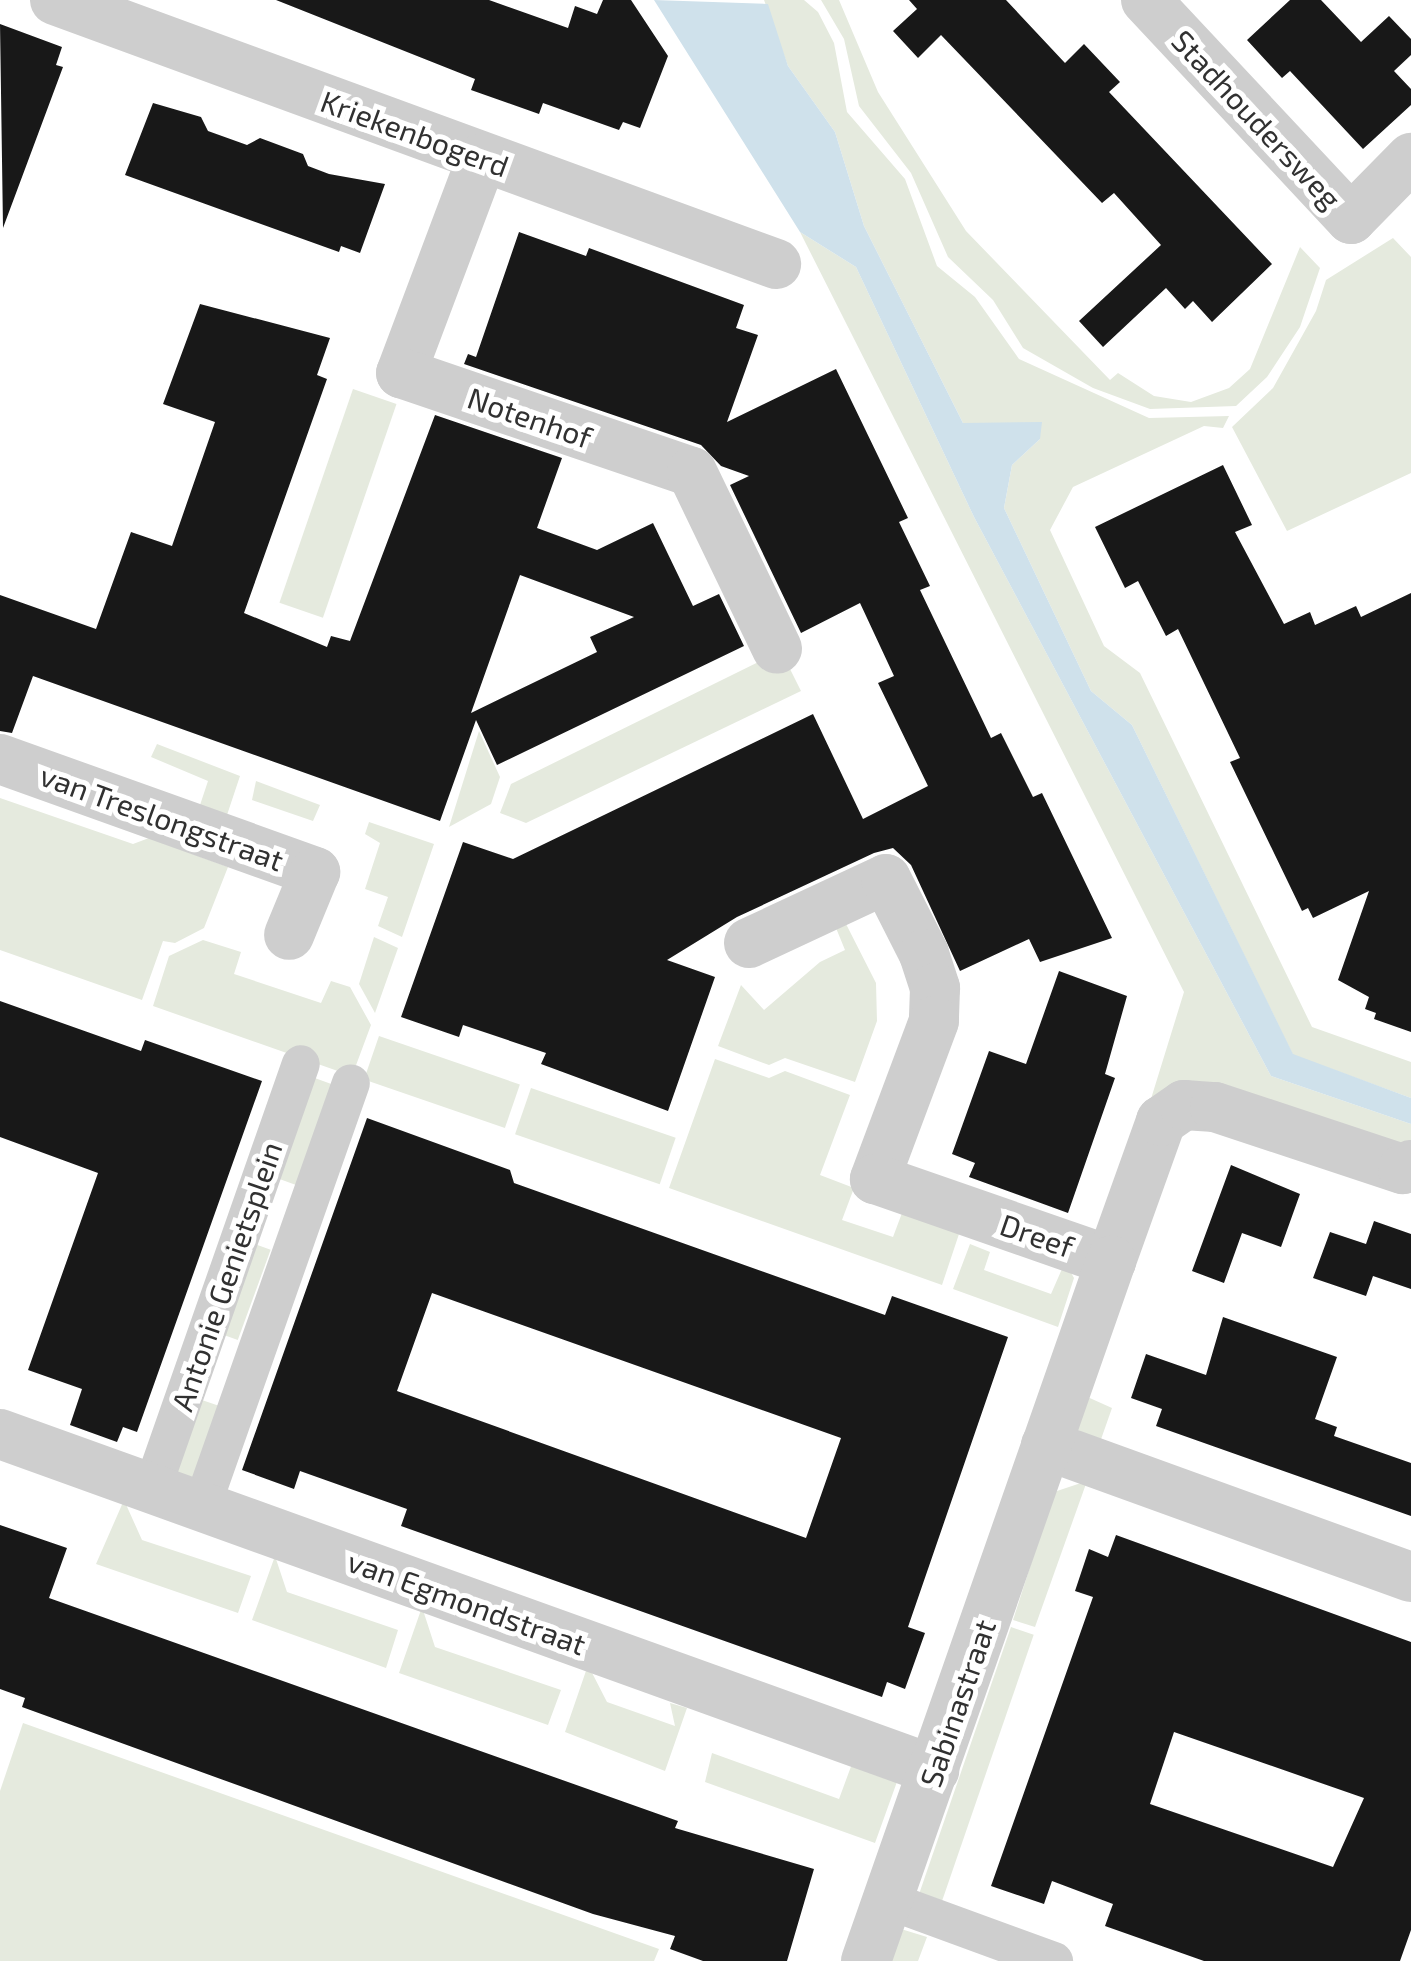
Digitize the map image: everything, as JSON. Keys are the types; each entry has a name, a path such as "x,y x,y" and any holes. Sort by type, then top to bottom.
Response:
{"street":[{"name":"Kriekenbogerd","path":"55,0 776,264"},
{"name":"Stadhoudersweg","path":"1146,0 1351,219 1411,158"},
{"name":"Notenhof","path":"482,158 401,374 692,472 777,649"},
{"name":"van Treslongstraat","path":"0,759 314,872 289,936"},
{"name":"Dreef","path":"749,943 886,879 924,954 935,988 934,1021 874,1179 1111,1261 1161,1121 1184,1105 1214,1106 1403,1169 1411,1166"},
{"name":"Antonie Genietsplein","path":"152,1489 300,1064"},
{"name":"Antonie Genietsplein","path":"202,1506 351,1084"},
{"name":"Sabinastraat","path":"866,1961 1111,1261"},
{"name":"van Egmondstraat","path":"0,1434 934,1770"},
{"path":"1046,1445 1411,1577"},
{"path":"888,1900 1054,1961"}],"shaded area":[{"path":"654,0 768,4 788,66 835,132 864,226 963,423 1042,422 1040,439 1012,465 1004,508 1091,691 1132,725 1293,1054 1411,1098 1411,1124 1271,1076 974,517 856,267 800,232"},
{"path":"764,0 804,0 818,12 834,43 847,112 905,179 937,266 975,297 1019,359 1149,418 1229,416 1223,428 1204,426 1073,487 1050,530 1104,646 1140,673 1312,1027 1411,1062 1411,1098 1293,1055 1132,725 1091,691 1004,508 1012,465 1040,439 963,423 864,226 835,132 788,66"},
{"path":"821,0 839,0 878,92 966,231 1110,380 1118,373 1154,396 1191,402 1229,388 1250,369 1300,247 1320,268 1300,327 1267,377 1236,406 1150,409 1093,388 1023,348 993,300 948,257 911,173 859,106 844,39"},
{"path":"800,232 856,267 974,517 1271,1076 1411,1124 1411,1144 1146,1115 1184,992"},
{"path":"1393,238 1411,257 1411,473 1287,531 1232,427 1273,388 1316,311 1326,280"},
{"path":"353,389 396,404 323,618 279,603"},
{"path":"781,651 801,691 526,823 500,813 511,784"},
{"path":"479,731 500,777 491,804 449,827"},
{"path":"157,744 240,776 225,821 198,811 208,781 151,757"},
{"path":"256,781 320,805 313,821 252,800"},
{"path":"0,798 133,844 149,838 228,867 204,928 175,943 163,941 142,1000 0,950"},
{"path":"369,822 434,844 402,937 378,926 388,897 365,889 380,843 365,834"},
{"path":"845,922 876,983 877,1021 855,1082 785,1058 769,1065 718,1046 741,985 764,1010 820,962 845,950 836,928"},
{"path":"374,937 398,948 375,1013 359,984"},
{"path":"203,940 241,952 234,974 321,1003 331,981 350,987 371,1025 352,1076 153,1006 169,956"},
{"path":"379,1036 520,1085 505,1128 364,1079"},
{"path":"715,1059 769,1078 785,1071 850,1095 820,1175 854,1188 842,1220 893,1237 905,1205 962,1225 942,1285 669,1188"},
{"path":"312,1077 340,1087 304,1188 275,1178"},
{"path":"531,1088 676,1138 660,1184 515,1134"},
{"path":"249,1242 271,1250 238,1340 216,1332"},
{"path":"970,1244 990,1252 984,1270 1051,1294 1065,1262 1074,1278 1058,1327 953,1289"},
{"path":"1083,1395 1112,1408 1099,1445 1070,1424"},
{"path":"196,1398 222,1407 197,1481 171,1472"},
{"path":"1087,1481 1035,1627 1013,1620 1054,1492"},
{"path":"124,1500 142,1540 251,1576 238,1613 96,1564"},
{"path":"275,1556 287,1592 398,1630 386,1668 252,1620"},
{"path":"422,1607 435,1647 561,1690 548,1725 399,1673"},
{"path":"1011,1627 1034,1635 942,1901 920,1893"},
{"path":"588,1665 607,1702 675,1726 670,1703 687,1708 665,1771 565,1732"},
{"path":"23,1723 659,1949 654,1961 0,1961 0,1791"},
{"path":"712,1753 839,1799 853,1761 898,1779 875,1843 705,1782"},
{"path":"901,1929 927,1937 918,1961 890,1961"}],"building":[{"path":"276,0 489,0 568,28 575,6 597,14 603,0 631,0 668,56 640,128 623,122 619,130 543,103 539,114 471,90 475,79"},
{"path":"909,0 1006,0 1065,63 1084,44 1120,82 1109,92 1272,264 1212,322 1193,301 1185,309 1166,288 1103,347 1079,321 1161,245 1114,193 1102,203 941,35 918,58 893,31 917,9"},
{"path":"1290,0 1321,0 1361,42 1389,16 1411,39 1411,55 1394,71 1411,89 1411,105 1363,149 1290,71 1282,78 1247,40"},
{"path":"0,24 62,47 56,65 63,67 3,228"},
{"path":"153,103 201,117 208,131 247,145 260,138 303,154 308,166 329,174 385,184 360,253 341,246 339,252 125,175"},
{"path":"519,232 586,256 589,248 744,305 736,328 758,335 727,422 836,369 908,518 899,522 930,586 920,590 991,738 1001,733 1033,797 1042,793 1112,938 1040,962 1029,939 960,971 911,865 893,848 874,853 737,917 667,960 715,977 668,1111 541,1064 546,1053 463,1025 459,1037 401,1017 463,842 513,859 813,714 863,819 928,786 878,683 894,676 860,603 801,633 730,485 749,476 721,466 701,445 464,364 468,354 476,357"},
{"path":"200,304 330,338 317,375 327,379 244,613 327,647 331,636 350,641 435,415 562,458 537,528 597,550 653,523 693,606 719,594 744,646 497,765 476,720 440,821 33,676 12,733 0,731 0,595 96,629 131,532 172,546 215,422 163,404","holes":["520,575 634,617 590,637 597,652 471,713"]},
{"path":"1223,465 1252,525 1235,532 1284,624 1310,612 1315,625 1356,606 1361,617 1411,593 1411,1032 1374,1019 1376,1013 1365,1009 1369,997 1338,980 1369,891 1313,918 1308,908 1302,911 1230,762 1240,758 1178,629 1166,636 1138,581 1125,588 1095,527"},
{"path":"1059,971 1127,996 1105,1074 1115,1078 1068,1213 969,1177 975,1163 952,1154 989,1051 1026,1064"},
{"path":"0,1001 141,1051 145,1040 262,1081 137,1432 123,1427 117,1442 70,1425 82,1389 28,1370 98,1173 0,1137"},
{"path":"367,1118 510,1170 514,1183 885,1315 892,1296 1008,1337 908,1627 925,1633 905,1689 887,1682 882,1697 401,1526 407,1509 300,1471 294,1489 242,1470","holes":["432,1293 841,1438 806,1538 397,1391"]},
{"path":"1231,1165 1300,1194 1281,1247 1242,1233 1224,1283 1192,1271"},
{"path":"1374,1221 1411,1234 1411,1289 1373,1276 1366,1296 1313,1278 1330,1232 1366,1244"},
{"path":"1223,1317 1337,1357 1315,1419 1337,1427 1334,1436 1411,1463 1411,1516 1156,1426 1162,1409 1131,1398 1146,1354 1206,1375"},
{"path":"0,1525 67,1548 49,1598 678,1821 675,1828 814,1869 787,1961 703,1961 670,1949 675,1936 593,1914 22,1707 25,1698 0,1689"},
{"path":"1116,1535 1411,1642 1411,1930 1400,1961 1204,1961 1105,1926 1113,1904 1052,1881 1044,1904 991,1886 1093,1597 1075,1591 1089,1549 1108,1557","holes":["1174,1732 1364,1798 1333,1867 1150,1804"]}]}
